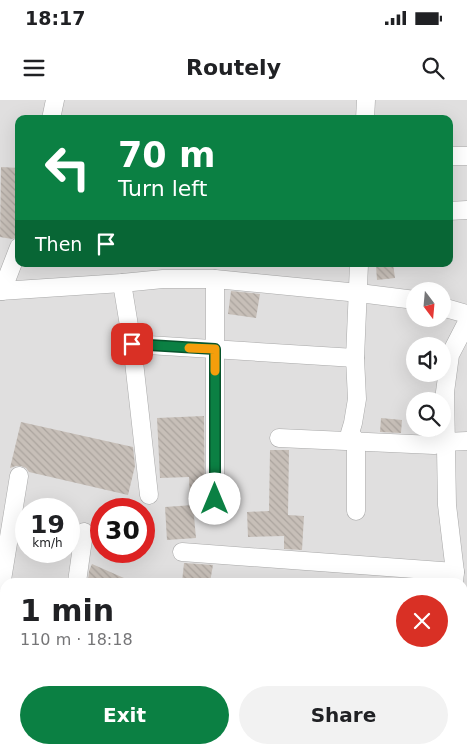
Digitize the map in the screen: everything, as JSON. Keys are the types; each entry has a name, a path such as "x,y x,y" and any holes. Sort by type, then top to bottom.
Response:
{"street":[{"path":"52,115 55,100"},
{"path":"365,115 366,100"},
{"path":"453,156 467,156"},
{"path":"453,211 467,210"},
{"path":"15,257 1,291 163,279 215,280 406,299"},
{"path":"356,512 356,441 350,433 357,400 355,358 359,267"},
{"path":"215,280 215,499"},
{"path":"122,283 132,344 149,495"},
{"path":"182,552 455,577 447,505 445,392 450,355 466,324 451,313"},
{"path":"132,344 355,358"},
{"path":"279,438 434,445 445,442 467,441"},
{"path":"2,578 19,476"},
{"path":"78,578 84,532"}],"shaded area":[{"path":"0,100 467,100 467,578 0,578"}],"building":[{"path":"1,167 15,168 15,238 0,237"},
{"path":"376,267 393,267 395,278 377,280"},
{"path":"231,291 260,294 256,318 228,314"},
{"path":"204,416 205,502 190,502 189,477 160,478 157,418"},
{"path":"381,418 402,420 401,433 380,432"},
{"path":"21,422 133,447 135,466 128,495 29,472 21,466 10,468"},
{"path":"270,450 289,450 288,515 304,516 302,550 284,549 284,536 248,537 247,512 269,511"},
{"path":"193,505 196,538 167,540 165,507"},
{"path":"184,563 213,565 211,578 182,578"},
{"path":"92,564 124,578 88,578"}],"slow traffic":[{"path":"189,348 215,349 215,371"}],"route":[{"path":"132,344 215,349 215,499"}]}
